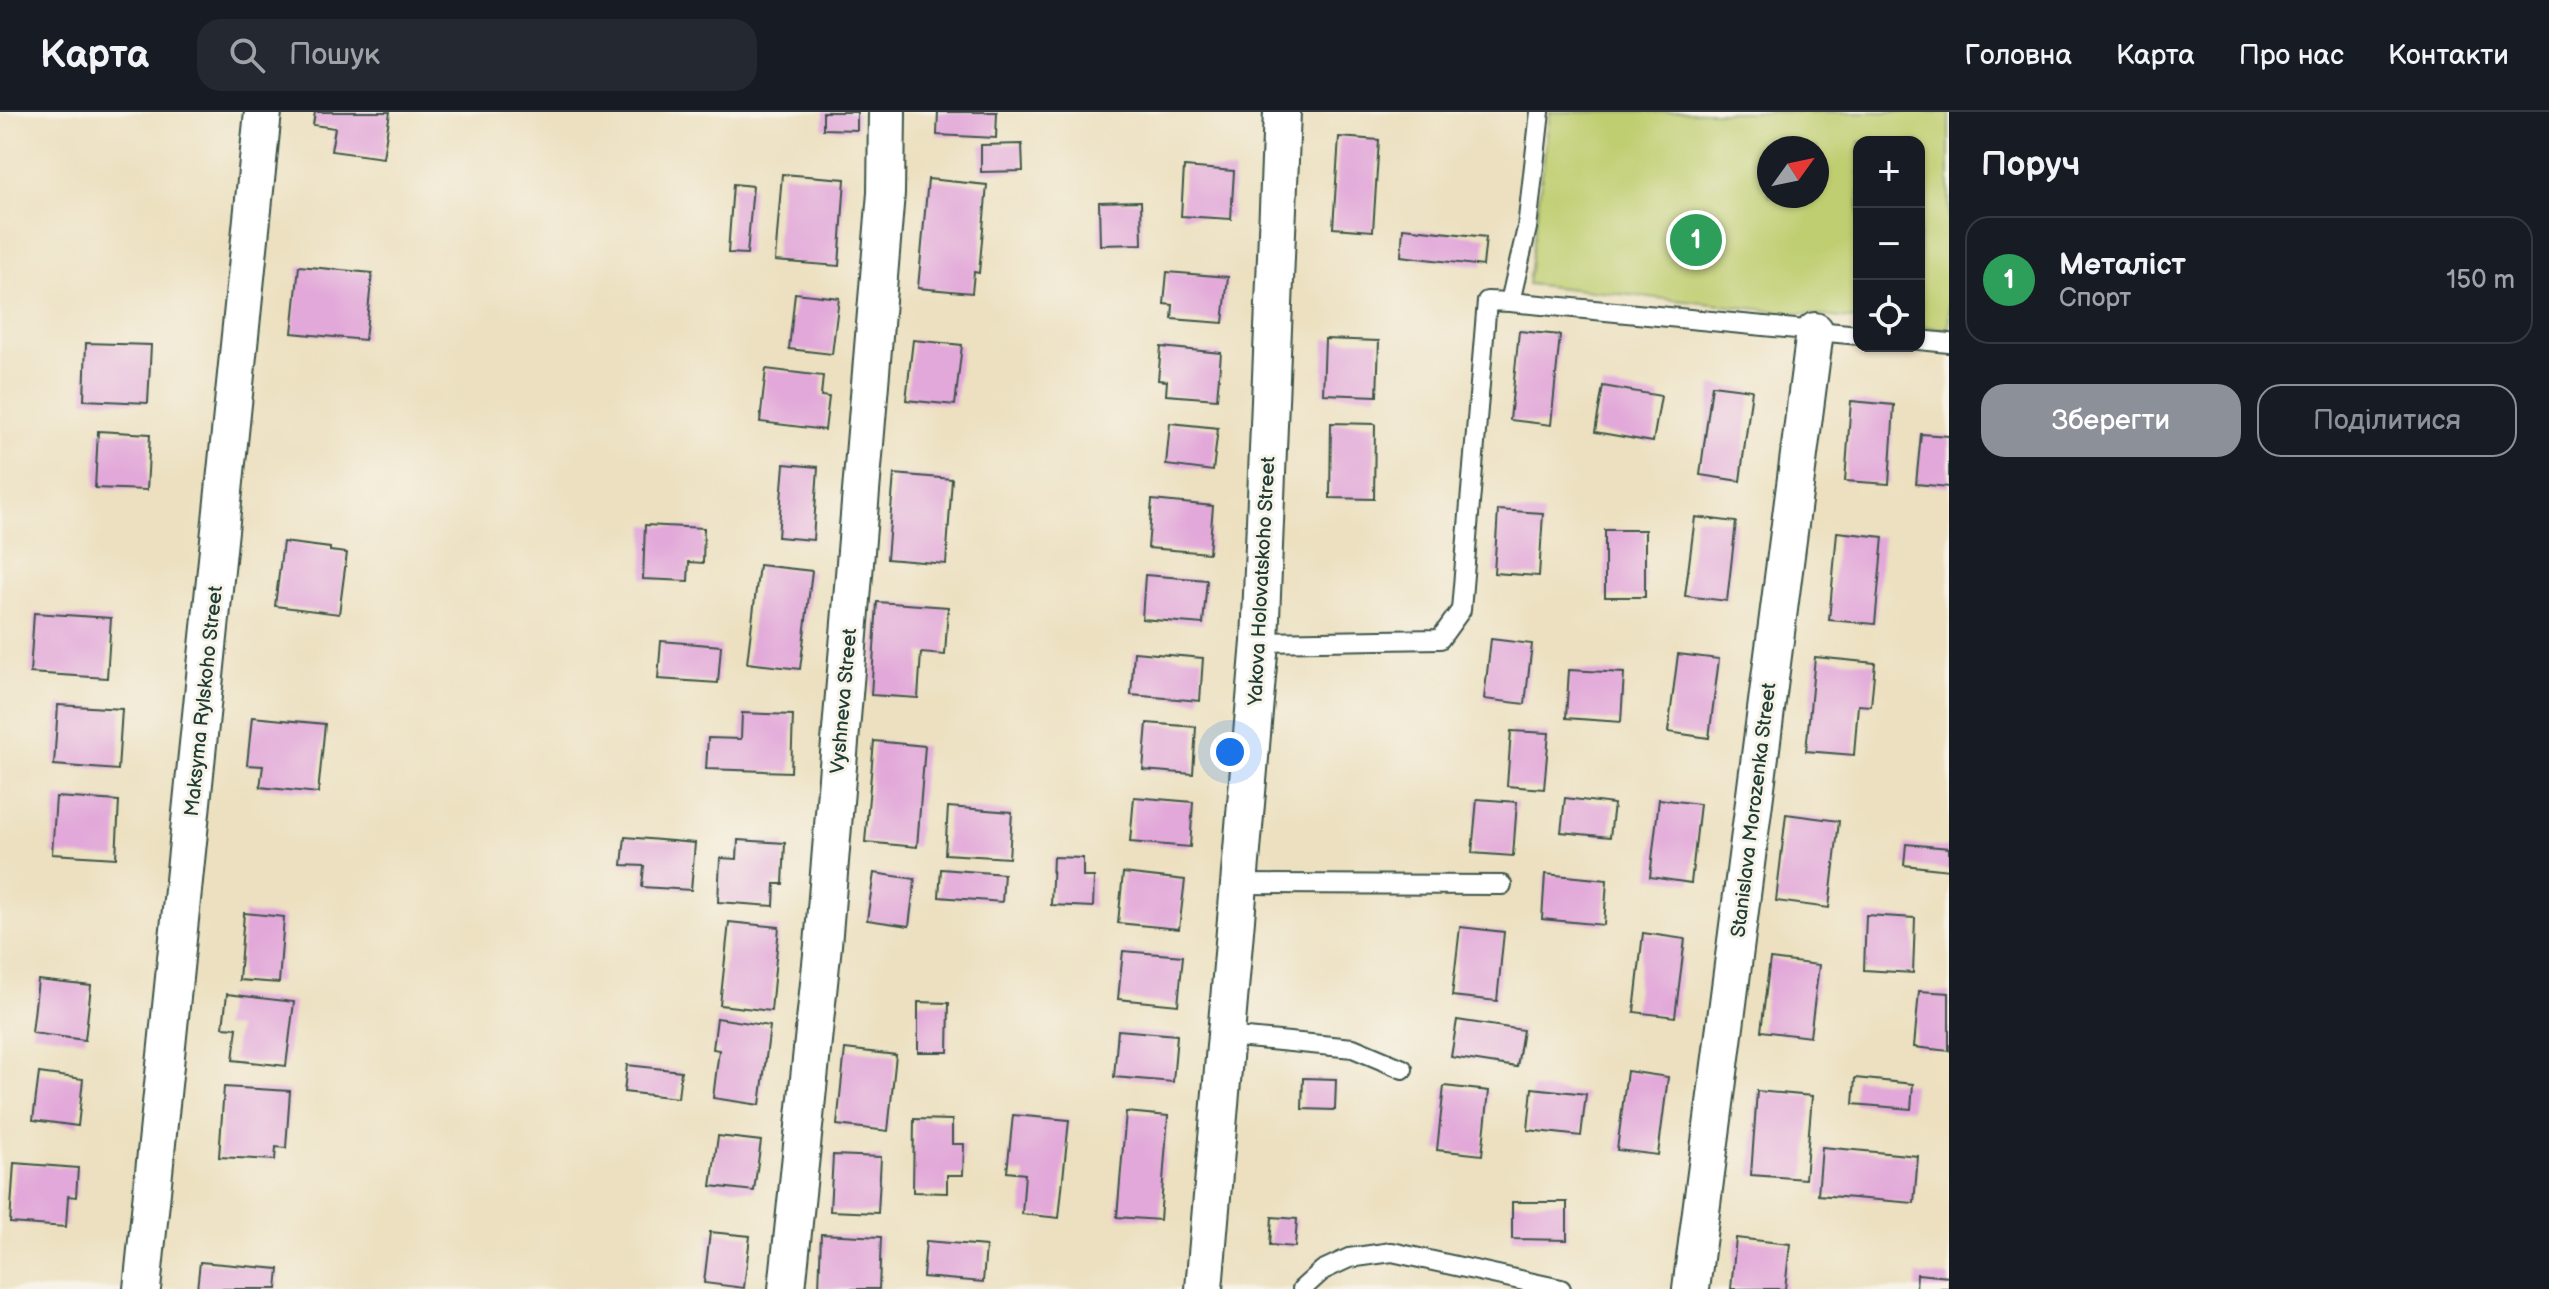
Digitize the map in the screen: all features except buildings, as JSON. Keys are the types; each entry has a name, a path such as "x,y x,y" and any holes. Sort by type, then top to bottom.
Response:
{"street":[{"name":"Maksyma Rylskoho Street","path":"142,1289 263,112"},
{"name":"Vyshneva Street","path":"787,1289 823,945 886,193 887,112"},
{"name":"Yakova Holovatskoho Street","path":"1204,1289 1260,642 1282,112"},
{"name":"Stanislava Morozenka Street","path":"1691,1289 1815,331"}],"lane":[{"path":"1510,302 1527,228 1540,112"},
{"path":"1260,642 1440,639 1461,610 1487,301 1853,334"},
{"path":"1925,341 1949,343"},
{"path":"1239,884 1502,885"},
{"path":"1226,1036 1353,1048 1403,1069"},
{"path":"1302,1289 1323,1270 1349,1258 1392,1252 1561,1289"}],"green space":[{"path":"1550,112 1949,112 1949,329 1925,327 1925,136 1853,136 1853,319 1528,284"}],"place":[{"name":"Металіст","path":"1696,240"}]}
